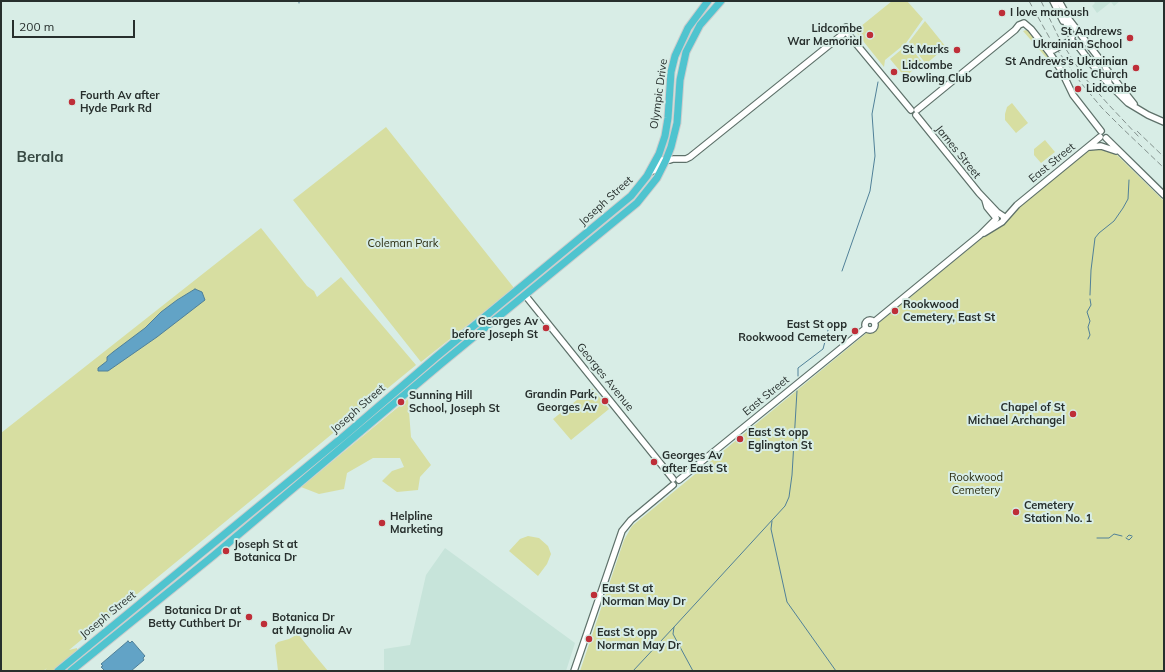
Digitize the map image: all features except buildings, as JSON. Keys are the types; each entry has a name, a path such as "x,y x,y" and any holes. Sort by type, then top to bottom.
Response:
{"highway":[{"name":"Olympic Drive","path":"650,172 659,154 665,136 669,112 671,72 675,56 688,28 708,1"},
{"name":"Olympic Drive","path":"668,160 677,123 679,85 683,61 692,38 700,25 721,1"},
{"name":"Joseph Street","path":"71,671 213,556 342,449 430,373 637,202 654,182 668,160"},
{"name":"Joseph Street","path":"58,671 339,441 436,357 623,203 640,186 650,172"},
{"name":"Georges Avenue","path":"519,288 524,295"}],"main road":[{"path":"1058,1 1064,10 1068,29"},
{"path":"1058,1 1072,37 1070,41"},
{"path":"1058,1 1133,104"},
{"path":"1064,13 1085,39"},
{"path":"915,112 1024,23 1051,51 1073,95 1103,135 1164,195"},
{"path":"1017,28 1027,29 1036,34"},
{"name":"James Street","path":"668,160 678,162 687,161 722,135 722,132 846,34 915,112 1000,218"},
{"path":"1051,51 1070,41 1076,43 1091,61 1138,109"},
{"path":"1091,61 1102,77 1126,101 1148,116 1164,122"},
{"path":"1105,66 1109,84"},
{"name":"East Street","path":"574,671 622,532 631,520 675,481 866,328 873,328 874,322 1103,135"},
{"path":"1088,147 1105,147 1123,155"},
{"name":"Joseph Street","path":"650,172 655,170 662,160 668,160"},
{"name":"Georges Avenue","path":"524,295 675,481"}],"shaded area":[{"path":"1093,1 1120,1 1114,6 1111,2 1097,13 1092,6 1095,3"},
{"path":"445,548 575,643 566,671 384,671 384,649 410,645 426,575"}],"green space":[{"path":"892,1 907,1 923,19 906,43 885,60 884,67 855,31"},
{"path":"925,21 946,47 926,64 909,42"},
{"path":"1026,30 1030,32 1058,71 1023,31"},
{"path":"908,44 922,62 905,77 890,59"},
{"path":"1012,103 1028,123 1016,133 1005,120 1007,107"},
{"name":"Coleman Park","path":"386,127 514,288 421,362 293,200"},
{"path":"1045,140 1055,152 1041,163 1034,155 1034,149"},
{"name":"Rookwood Cemetery","path":"1100,148 1109,150 1117,155 1164,201 1164,671 580,671 624,540 632,526 1090,149"},
{"path":"261,228 307,286 314,291 317,297 341,277 416,365 69,650 77,648 77,651 54,671 44,671 47,668 43,671 1,671 1,433"},
{"path":"592,388 609,409 571,440 553,419"},
{"path":"408,399 411,437 431,465 420,477 418,490 397,492 382,481 392,471 404,467 400,458 373,458 347,473 344,489 319,494 301,487"},
{"path":"528,536 539,538 548,546 551,554 547,564 538,576 509,551 520,539"},
{"path":"298,634 328,671 278,671 275,645 278,642 289,639"}],"water":[{"path":"195,289 202,292 205,300 157,337 108,371 98,371 98,368 107,361 107,357 145,328 161,312"},
{"path":"128,641 130,643 132,641 145,656 143,658 144,660 131,671 105,671 101,667 103,666 101,664"}],"waterway":[{"path":"842,271 870,191 875,156 872,114 878,82"},
{"path":"1090,295 1095,238 1114,221 1123,208 1128,199 1129,180"},
{"path":"1088,339 1090,335 1088,327 1090,321 1087,312 1091,305 1090,299"},
{"path":"798,376 798,368 823,349 828,330"},
{"path":"693,671 673,634 674,627 785,506 789,497 792,475 797,391"},
{"path":"772,521 771,529 787,602 836,671"},
{"path":"1097,538 1109,538 1114,534 1122,536"},
{"path":"1127,537 1129,535 1132,536"},
{"path":"1126,538 1129,540 1132,537"},
{"path":"633,671 674,627"}],"railway":[{"path":"1029,1 1053,44 1081,83 1102,108 1164,168"},
{"path":"1041,1 1060,40 1084,77 1139,137"},
{"path":"1137,131 1164,157"}],"place":[{"name":"I love manoush","path":"1002,13"},
{"name":"Lidcombe War Memorial","path":"870,35"},
{"name":"St Andrews Ukrainian School","path":"1130,38"},
{"name":"St Marks","path":"957,50"},
{"name":"St Andrews’s Ukrainian Catholic Church","path":"1136,68"},
{"name":"Lidcombe Bowling Club","path":"894,72"},
{"name":"Lidcombe","path":"1078,89"},
{"name":"Fourth Av after Hyde Park Rd","path":"72,102"},
{"name":"Rookwood Cemetery, East St","path":"895,311"},
{"name":"Georges Av before Joseph St","path":"546,328"},
{"name":"East St opp Rookwood Cemetery","path":"855,331"},
{"name":"Grandin Park, Georges Av","path":"605,401"},
{"name":"Sunning Hill School, Joseph St","path":"401,402"},
{"name":"Chapel of St Michael Archangel","path":"1073,414"},
{"name":"East St opp Eglington St","path":"740,439"},
{"name":"Georges Av after East St","path":"654,462"},
{"name":"Cemetery Station No. 1","path":"1016,512"},
{"name":"Helpline Marketing","path":"382,523"},
{"name":"Joseph St at Botanica Dr","path":"226,551"},
{"name":"East St at Norman May Dr","path":"594,595"},
{"name":"Botanica Dr at Betty Cuthbert Dr","path":"249,617"},
{"name":"Botanica Dr at Magnolia Av","path":"264,624"},
{"name":"East St opp Norman May Dr","path":"589,639"}],"district":[{"name":"Berala","path":"40,157"}]}
